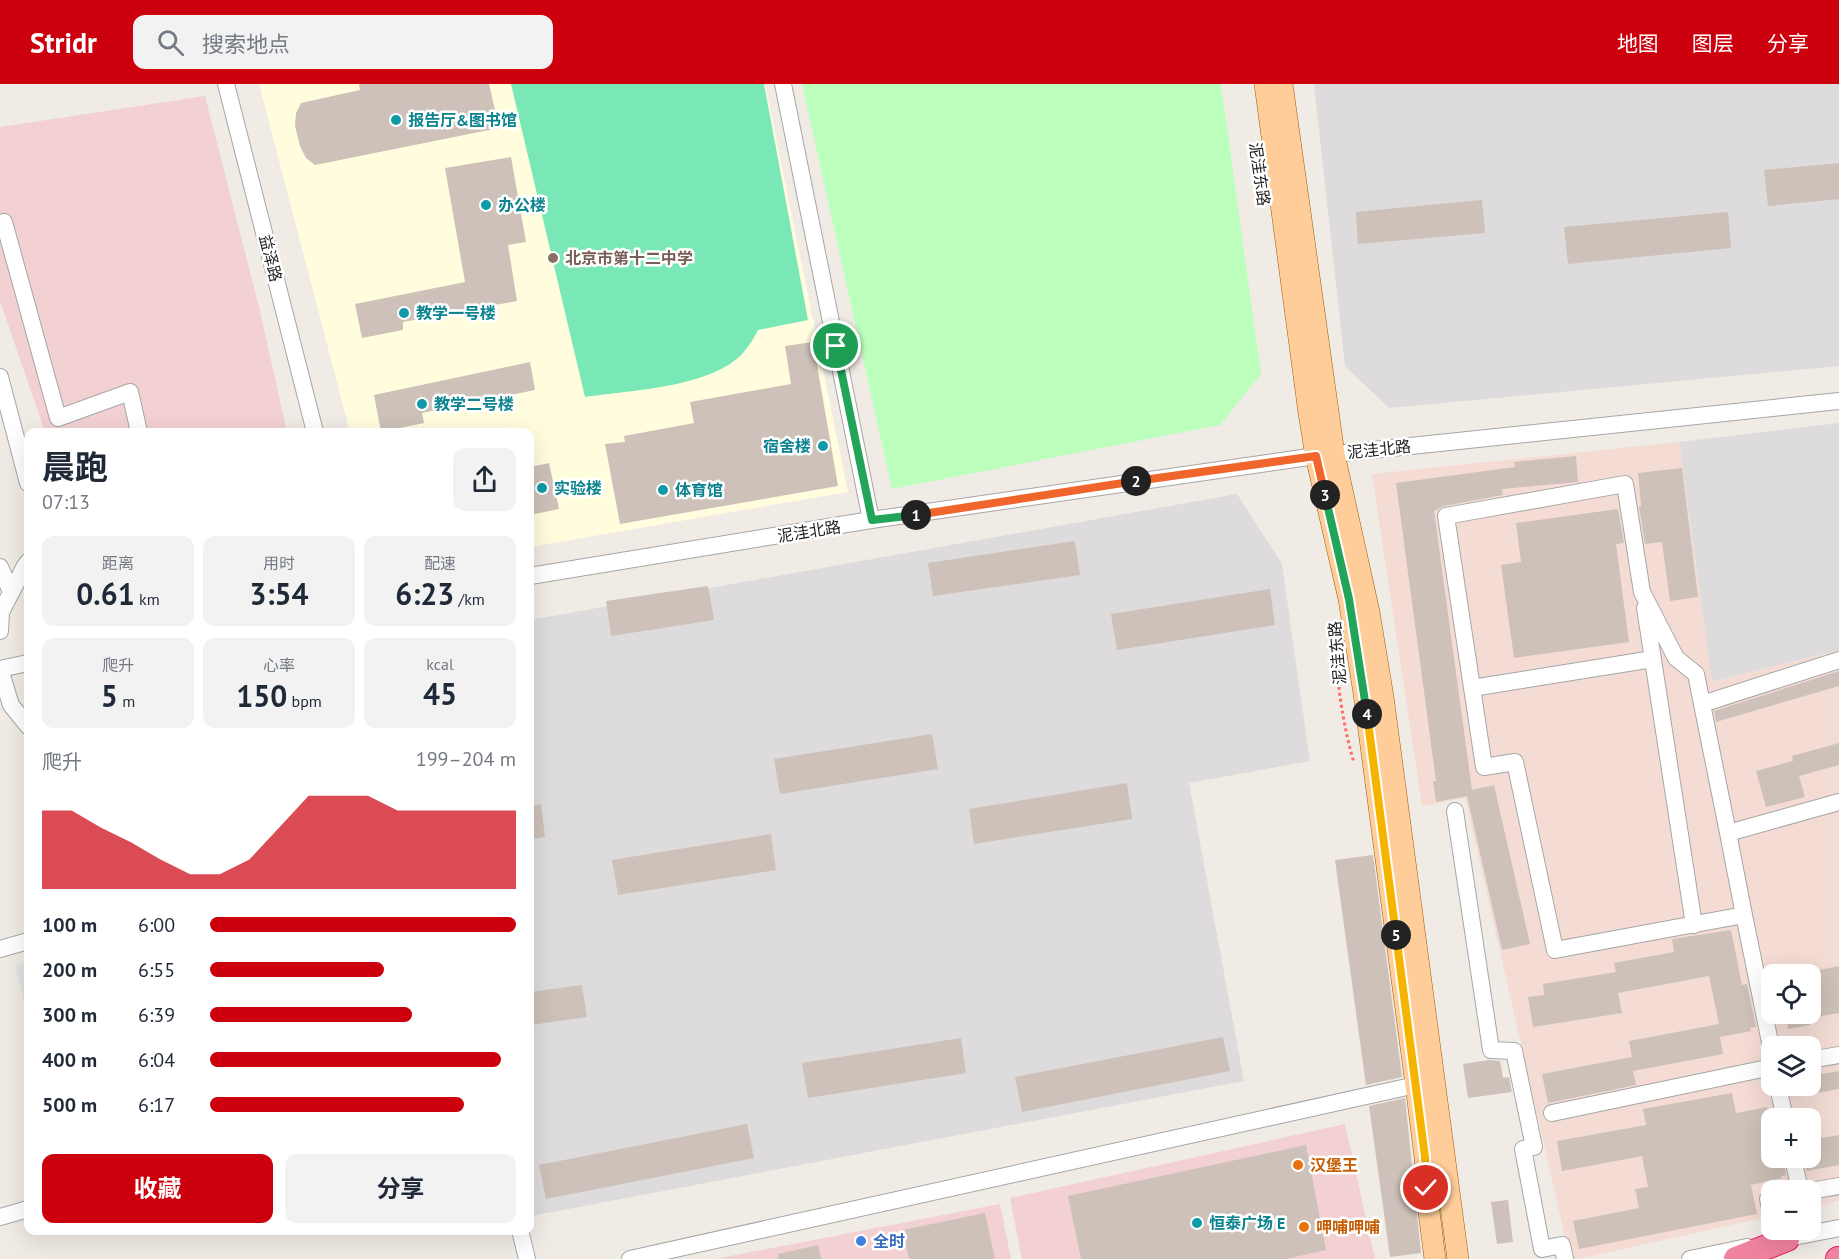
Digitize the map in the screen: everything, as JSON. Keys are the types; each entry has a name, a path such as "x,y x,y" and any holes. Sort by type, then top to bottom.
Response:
{"highway":[{"path":"1736,1259 1772,1240"}],"main road":[{"name":"泥洼东路","path":"1265,84 1307,401 1370,612 1453,1258"},
{"name":"泥洼东路","path":"1282,84 1325,455 1364,693 1416,1085 1435,1259"},
{"path":"1425,1157 1453,1258"}],"street":[{"name":"益泽路","path":"226,84 314,428"},
{"path":"783,84 872,520"},
{"path":"4,222 60,425 130,392 138,428"},
{"path":"0,377 24,468"},
{"name":"泥洼北路","path":"534,575 872,520 1325,455 1839,401"},
{"path":"1694,925 1625,484 1446,516 1484,767 1515,762 1555,950 1694,925 1743,915"},
{"path":"0,567 11,592"},
{"path":"0,631 1,612 24,568"},
{"path":"1642,592 1676,658 1696,674 1769,1036"},
{"path":"1472,688 1653,658"},
{"path":"1702,704 1839,660"},
{"path":"24,664 0,669 11,705 24,721"},
{"path":"1728,833 1839,802"},
{"path":"1455,811 1491,1050 1514,1052 1534,1147 1523,1149 1542,1249 1562,1245 1565,1259"},
{"path":"0,949 24,941"},
{"path":"1821,1058 1839,1055"},
{"path":"1552,1113 1761,1069"},
{"path":"630,1259 1416,1085"},
{"path":"1821,1189 1839,1186"},
{"path":"0,1217 24,1210"},
{"path":"1821,1230 1839,1228"},
{"path":"521,1235 527,1259"},
{"path":"1690,1259 1764,1240"}],"path":[{"name":"泥洼东路","path":"1335,630 1336,662 1348,744 1355,765"}],"shaded area":[{"name":"北京市第十二中学","path":"259,84 765,84 848,492 534,546 534,428 349,428"},
{"path":"1314,84 1839,84 1839,366 1389,408 1345,366"},
{"path":"205,96 259,307 286,428 44,428 0,301 0,127"},
{"path":"1839,423 1839,650 1712,682 1679,442"},
{"path":"1679,442 1712,682 1839,650 1839,1201 1821,1205 1821,1180 1761,1180 1761,1218 1579,1259 1570,1259 1465,798 1422,806 1372,474"},
{"path":"1237,494 1282,564 1310,761 1189,783 1244,1081 534,1215 534,619"},
{"path":"24,963 24,1001 15,966"},
{"name":"恒泰广场 E","path":"1345,1124 1375,1259 1022,1259 1010,1198"},
{"path":"1000,1204 1011,1259 715,1259"}],"green space":[{"path":"511,84 764,84 808,320 758,330 743,353 729,365 711,374 669,386 585,397"},
{"path":"802,84 1221,84 1261,374 1220,425 892,489"}],"building":[{"name":"报告厅&图书馆","path":"359,84 489,84 499,128 315,165 306,158 295,126 296,113 301,103 360,90"},
{"path":"511,157 526,242 508,245 517,301 403,322 403,330 362,338 355,304 465,282 445,168"},
{"path":"1839,163 1839,199 1768,206 1764,170"},
{"path":"1482,200 1485,233 1358,244 1356,212"},
{"path":"1728,212 1731,248 1568,264 1564,227"},
{"path":"813,342 838,486 620,524 605,444 625,442 624,436 694,423 690,402 791,384 785,346"},
{"name":"教学二号楼","path":"530,362 535,390 422,413 424,423 400,428 380,428 374,395"},
{"path":"1576,456 1578,482 1502,489 1503,495 1444,506 1434,511 1472,790 1494,785 1530,944 1502,950 1467,796 1436,802 1433,781 1436,781 1396,483 1515,467 1514,462"},
{"name":"实验楼","path":"549,463 559,509 534,514 534,466"},
{"path":"1682,468 1698,597 1670,601 1662,542 1645,544 1639,507 1641,506 1638,473"},
{"path":"1618,509 1624,543 1616,544 1629,642 1514,658 1501,565 1521,562 1516,523"},
{"path":"1075,541 1080,575 933,596 928,563"},
{"path":"708,586 714,620 611,636 606,601"},
{"path":"1270,589 1275,625 1117,650 1111,614"},
{"path":"1839,671 1839,686 1716,722 1714,711"},
{"path":"932,734 938,769 780,794 774,759"},
{"path":"1839,743 1839,765 1799,776 1805,797 1766,807 1756,771 1793,761 1792,756"},
{"path":"1127,783 1132,819 974,844 969,809"},
{"path":"541,804 545,837 534,838 534,805"},
{"path":"771,834 776,870 618,895 612,860"},
{"path":"1373,855 1402,1077 1366,1085 1335,860"},
{"path":"1731,930 1742,985 1747,984 1756,1027 1750,1028 1751,1031 1720,1037 1723,1054 1633,1071 1636,1085 1548,1103 1542,1074 1632,1057 1629,1041 1719,1024 1709,976 1618,993 1622,1013 1533,1027 1528,997 1544,995 1543,984 1616,972 1614,963 1674,952 1672,939"},
{"path":"1839,966 1839,1013 1821,1016 1821,970"},
{"path":"582,985 587,1017 534,1024 534,991"},
{"path":"1787,1024 1810,1024 1810,1025 1788,1029"},
{"path":"1223,1037 1230,1071 1022,1112 1015,1077"},
{"path":"961,1038 966,1073 808,1098 802,1063"},
{"path":"1489,1060 1500,1061 1503,1078 1509,1077 1512,1092 1468,1098 1463,1064"},
{"path":"1839,1071 1839,1089 1821,1092 1821,1074"},
{"path":"1732,1093 1736,1113 1761,1108 1761,1168 1785,1168 1786,1175 1772,1180 1761,1180 1761,1183 1751,1185 1757,1214 1579,1249 1573,1221 1639,1208 1635,1189 1648,1187 1642,1156 1562,1171 1557,1141 1646,1125 1643,1109"},
{"path":"1405,1098 1421,1253 1390,1257 1369,1106"},
{"path":"747,1124 754,1158 546,1199 539,1165"},
{"path":"1839,1135 1839,1165 1807,1171 1806,1168 1821,1168 1821,1138"},
{"name":"恒泰广场 E","path":"1306,1145 1326,1250 1286,1259 1081,1259 1068,1196"},
{"path":"1508,1200 1513,1242 1497,1244 1491,1202"},
{"path":"985,1213 995,1259 909,1259 903,1230"},
{"path":"818,1245 821,1259 778,1259 778,1254"}],"place":[{"name":"报告厅&图书馆","path":"396,120"},
{"name":"办公楼","path":"486,205"},
{"name":"北京市第十二中学","path":"553,258"},
{"name":"教学一号楼","path":"404,313"},
{"name":"教学二号楼","path":"422,404"},
{"name":"宿舍楼","path":"823,446"},
{"name":"实验楼","path":"542,488"},
{"name":"体育馆","path":"663,490"},
{"name":"汉堡王","path":"1298,1165"},
{"name":"恒泰广场 E","path":"1197,1223"},
{"name":"呷哺呷哺","path":"1304,1227"},
{"name":"全时","path":"861,1241"}],"route":[{"path":"836,346 872,520 1316,456 1349,599 1364,693 1416,1085 1425,1157 1426,1188"}]}
